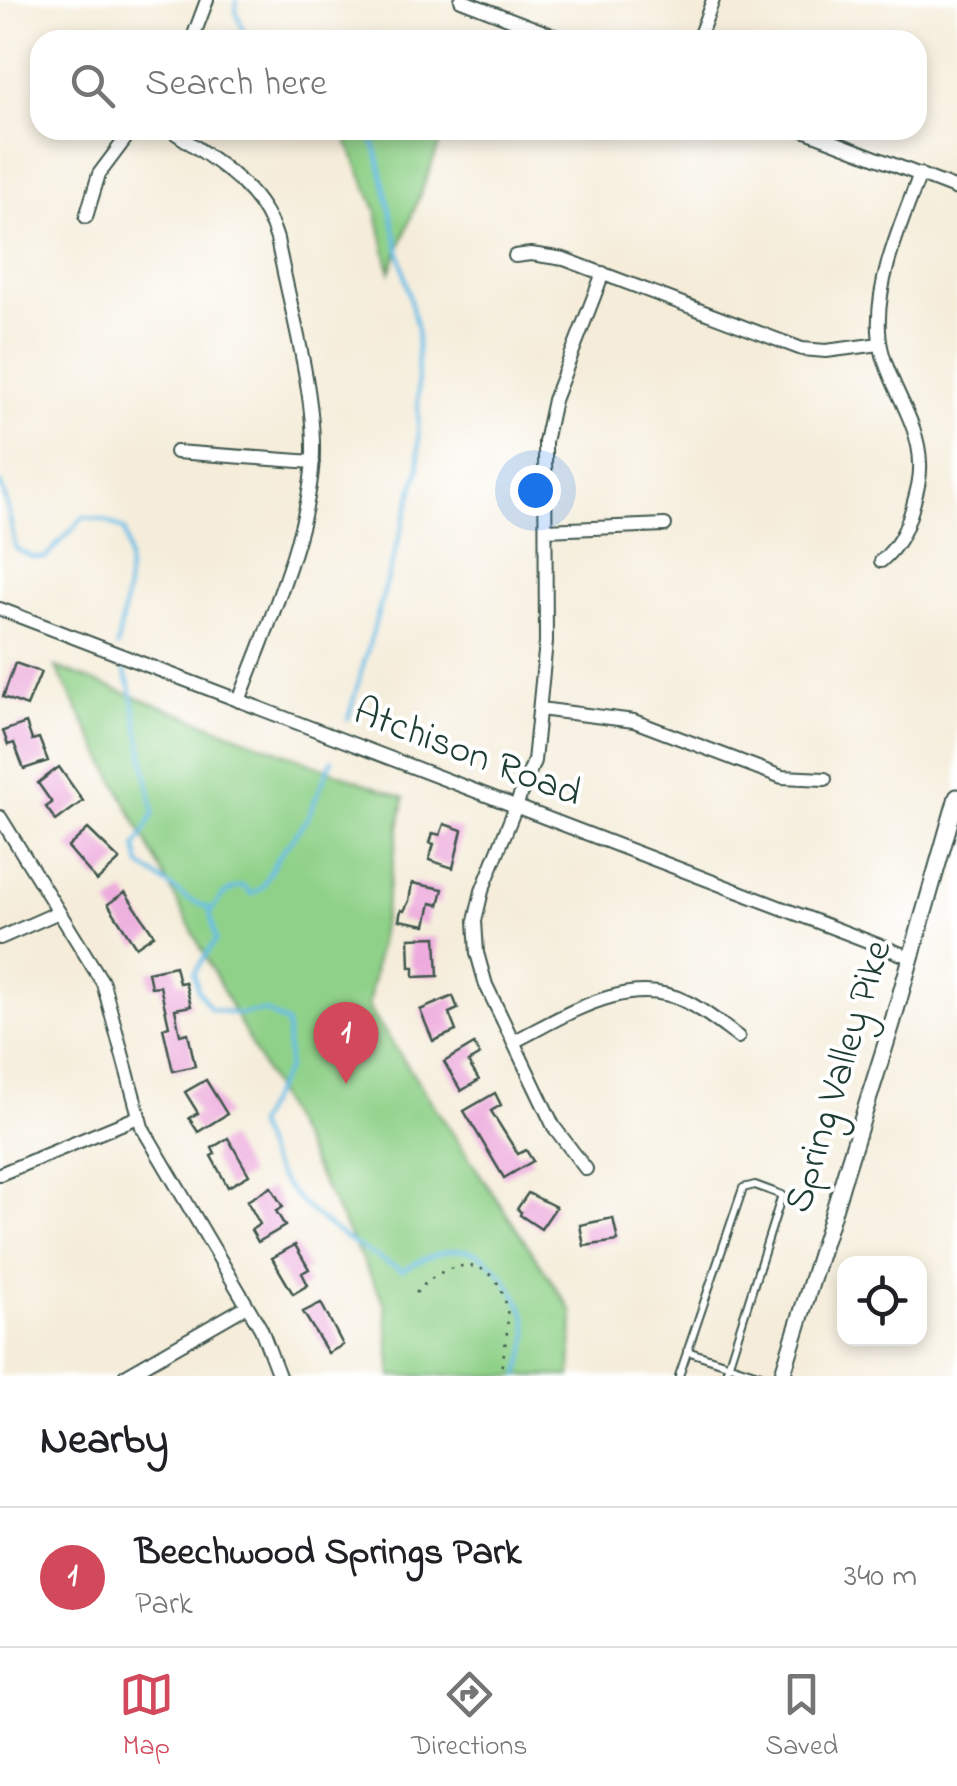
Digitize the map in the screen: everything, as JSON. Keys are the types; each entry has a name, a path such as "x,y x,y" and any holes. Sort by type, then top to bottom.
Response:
{"street":[{"path":"196,30 207,0"},
{"path":"462,0 539,30"},
{"path":"702,30 713,0"},
{"path":"86,217 99,174 124,140"},
{"path":"185,140 238,177 267,213 277,240 309,402 313,462 308,495 280,590 239,701"},
{"path":"840,140 957,188"},
{"path":"881,561 904,533 920,465 914,428 880,344 879,314 883,287 920,174"},
{"path":"515,256 548,255 802,349 826,351 880,344"},
{"path":"586,1169 554,1127 486,985 476,953 476,921 482,891 534,760 546,642 544,473 548,420 603,273"},
{"path":"176,452 313,462"},
{"path":"546,530 666,525"},
{"name":"Atchison Road","path":"0,609 912,958"},
{"path":"540,709 623,718 782,777 825,778"},
{"name":"Spring Valley Pike","path":"782,1376 912,958 957,797"},
{"path":"0,817 94,965 109,998 138,1117 270,1346 279,1376"},
{"path":"0,938 59,912"},
{"path":"513,1042 603,998 629,992 657,993 684,1000 738,1037"},
{"path":"0,1174 138,1117"},
{"path":"125,1376 247,1306"}],"lane":[{"path":"679,1376 743,1188 771,1188 782,1195 725,1376"},
{"path":"687,1351 764,1376"}],"path":[{"path":"416,1292 428,1278 462,1264 478,1266 496,1282 507,1306 500,1376"}],"green space":[{"path":"346,140 441,140 390,272 376,209"},
{"path":"56,667 404,798 368,1007 573,1313 571,1376 392,1376 385,1304"}],"building":[{"path":"15,663 41,672 27,706 3,697"},
{"path":"26,723 32,740 39,738 48,761 24,769 14,743 8,745 3,731"},
{"path":"59,767 83,801 56,821 46,807 52,803 38,783"},
{"path":"444,824 462,830 453,868 429,860 433,833 440,835"},
{"path":"88,829 120,860 97,881 68,847"},
{"path":"412,883 443,889 439,905 431,903 426,925 399,920 409,901"},
{"path":"125,892 154,935 136,947 108,904"},
{"path":"436,937 438,976 414,977 409,938"},
{"path":"175,966 179,983 185,982 191,1006 175,1009 180,1035 188,1033 195,1066 173,1071 163,1028 169,1026 160,986 151,987 148,972"},
{"path":"453,996 458,1009 449,1013 456,1031 433,1041 420,1010"},
{"path":"474,1044 480,1055 468,1062 479,1080 461,1091 444,1062"},
{"path":"206,1080 227,1114 198,1132 189,1118 198,1113 185,1092"},
{"path":"495,1093 501,1105 491,1111 518,1154 526,1150 533,1161 504,1178 464,1111"},
{"path":"228,1138 249,1175 228,1187 211,1156 215,1154 212,1148"},
{"path":"271,1187 283,1207 276,1211 285,1226 258,1242 251,1230 260,1224 247,1201"},
{"path":"528,1193 556,1207 541,1229 517,1209"},
{"path":"613,1218 618,1241 584,1246 580,1225"},
{"path":"295,1245 309,1269 302,1273 308,1285 293,1294 272,1258"},
{"path":"321,1303 343,1345 328,1353 303,1312"}],"waterway":[{"path":"236,0 243,30"},
{"path":"348,719 419,468 417,330 372,140"},
{"path":"0,483 16,549 32,557 45,558 84,517 104,520 124,530 128,574 117,647"},
{"path":"121,661 131,689 154,813 136,847 140,865 188,899 209,908 216,940 194,973 198,990 211,1009 238,1014 265,1011 287,1024 288,1067 256,1124 271,1163 285,1185 314,1214 348,1240 402,1270 452,1250 469,1251 489,1262 508,1283 526,1319 528,1341 519,1376"},
{"path":"211,912 232,889 243,886 252,894 262,888 276,860 308,817 332,760"}],"place":[{"name":"Beechwood Springs Park","path":"346,1084"}]}
